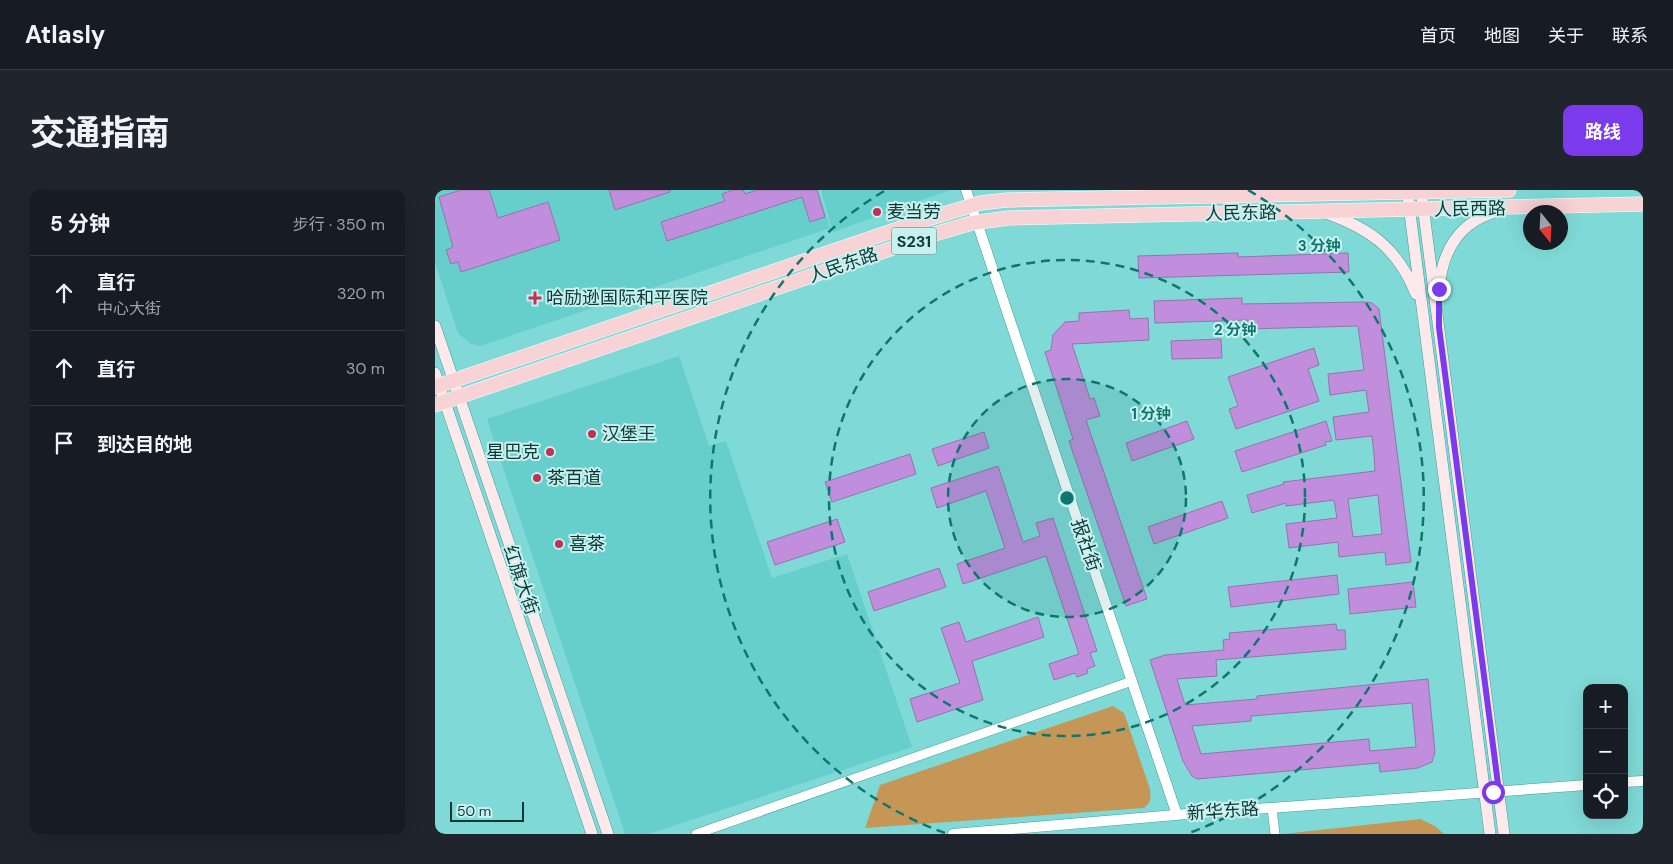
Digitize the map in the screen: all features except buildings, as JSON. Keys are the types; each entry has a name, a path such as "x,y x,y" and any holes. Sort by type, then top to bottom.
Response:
{"main road":[{"name":"人民西路","path":"1414,191 1509,190"},
{"name":"人民东路","path":"436,382 454,381 971,205 1007,200 1249,192 1414,191"},
{"path":"1414,191 1423,320 1492,792 1504,834"},
{"name":"人民西路","path":"1416,210 1643,204"},
{"path":"1439,327 1441,266 1453,241 1473,222 1491,213 1512,208"},
{"name":"人民东路","path":"440,403 931,235 977,222 1008,218 1416,210"},
{"path":"1416,210 1439,327 1492,792 1490,834"},
{"path":"1322,212 1363,228 1389,248 1412,284 1423,320"},
{"name":"红旗大街","path":"435,326 608,834"},
{"name":"红旗大街","path":"436,382 440,403 592,834"}],"street":[{"name":"报社街","path":"966,190 1177,815"},
{"path":"696,834 1132,681"},
{"path":"1628,782 1643,781"},
{"name":"新华东路","path":"953,834 1177,815 1583,786"},
{"path":"1272,808 1275,834"}],"shaded area":[{"name":"哈励逊国际和平医院","path":"435,190 818,190 830,228 480,346 471,344 458,333 435,262"},
{"path":"821,190 950,190 833,232"},
{"path":"679,356 709,446 726,441 772,578 847,554 912,747 649,834 625,834 487,419"},
{"path":"1113,706 1124,713 1150,789 1150,800 1144,808 865,828 880,785"},
{"path":"1420,819 1435,826 1444,834 1283,834"}],"place":[{"name":"麦当劳","path":"877,212"},
{"name":"哈励逊国际和平医院","path":"535,298"},
{"name":"汉堡王","path":"592,434"},
{"name":"星巴克","path":"550,452"},
{"name":"茶百道","path":"537,478"},
{"name":"喜茶","path":"559,544"}],"route":[{"path":"1439,289 1439,327 1499,792 1493,792"}]}
